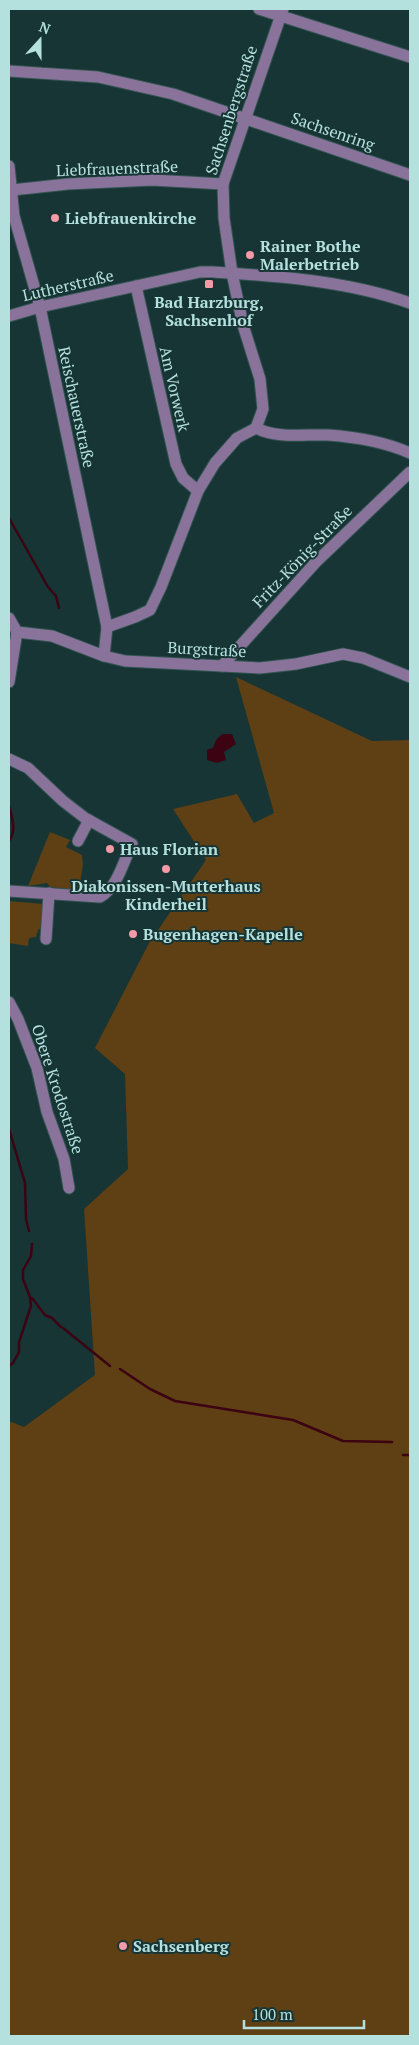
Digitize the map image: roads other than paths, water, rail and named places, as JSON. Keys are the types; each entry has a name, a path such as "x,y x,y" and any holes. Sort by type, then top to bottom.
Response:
{"street":[{"path":"259,9 282,12 410,56"},
{"name":"Sachsenbergstraße","path":"256,428 263,409 260,379 243,325 232,273 224,218 223,184 244,118 282,12"},
{"name":"Sachsenring","path":"9,71 98,77 173,94 410,175"},
{"name":"Reischauerstraße","path":"9,166 12,190 12,221 40,307 107,627 104,656"},
{"name":"Liebfrauenstraße","path":"12,190 152,180 223,184"},
{"name":"Lutherstraße","path":"9,316 40,307 200,272 296,278 358,289 410,303"},
{"name":"Am Vorwerk","path":"136,286 176,464 183,478 198,491"},
{"path":"107,627 135,618 150,610 161,587 198,491 216,463 237,438 256,428 268,435 329,435 367,440 396,447 410,453"},
{"name":"Fritz-König-Straße","path":"222,666 316,562 410,472"},
{"path":"9,618 17,632 9,682"},
{"name":"Burgstraße","path":"17,632 52,636 104,656 125,661 260,668 296,664 343,654 363,658 410,677"},
{"path":"9,759 28,768 63,801 88,820 132,844 113,886 109,892 100,897 9,891"},
{"path":"78,841 88,820"},
{"path":"46,939 50,893"},
{"name":"Obere Krodostraße","path":"9,1002 18,1019 37,1068 48,1112 64,1159 69,1188"}],"waterway":[{"path":"9,518 48,587 56,596 59,608"},
{"path":"9,806 13,828 9,841"},
{"path":"9,1129 25,1183 26,1219 29,1231"},
{"path":"9,1366 13,1363 19,1352 19,1342 31,1306 30,1297 23,1279 23,1270 31,1256 32,1244"},
{"path":"32,1298 45,1315 52,1318 61,1327"},
{"path":"63,1328 110,1366"},
{"path":"120,1369 150,1389 175,1401 293,1420 343,1441 392,1442"},
{"path":"403,1455 410,1455"}],"place":[{"name":"Liebfrauenkirche","path":"55,218"},
{"name":"Rainer Bothe Malerbetrieb","path":"250,255"},
{"name":"Bad Harzburg, Sachsenhof","path":"209,284"},
{"name":"Haus Florian","path":"110,849"},
{"name":"Diakonissen-Mutterhaus Kinderheil","path":"166,869"},
{"name":"Bugenhagen-Kapelle","path":"133,934"},
{"name":"Sachsenberg","path":"123,1946"}]}
